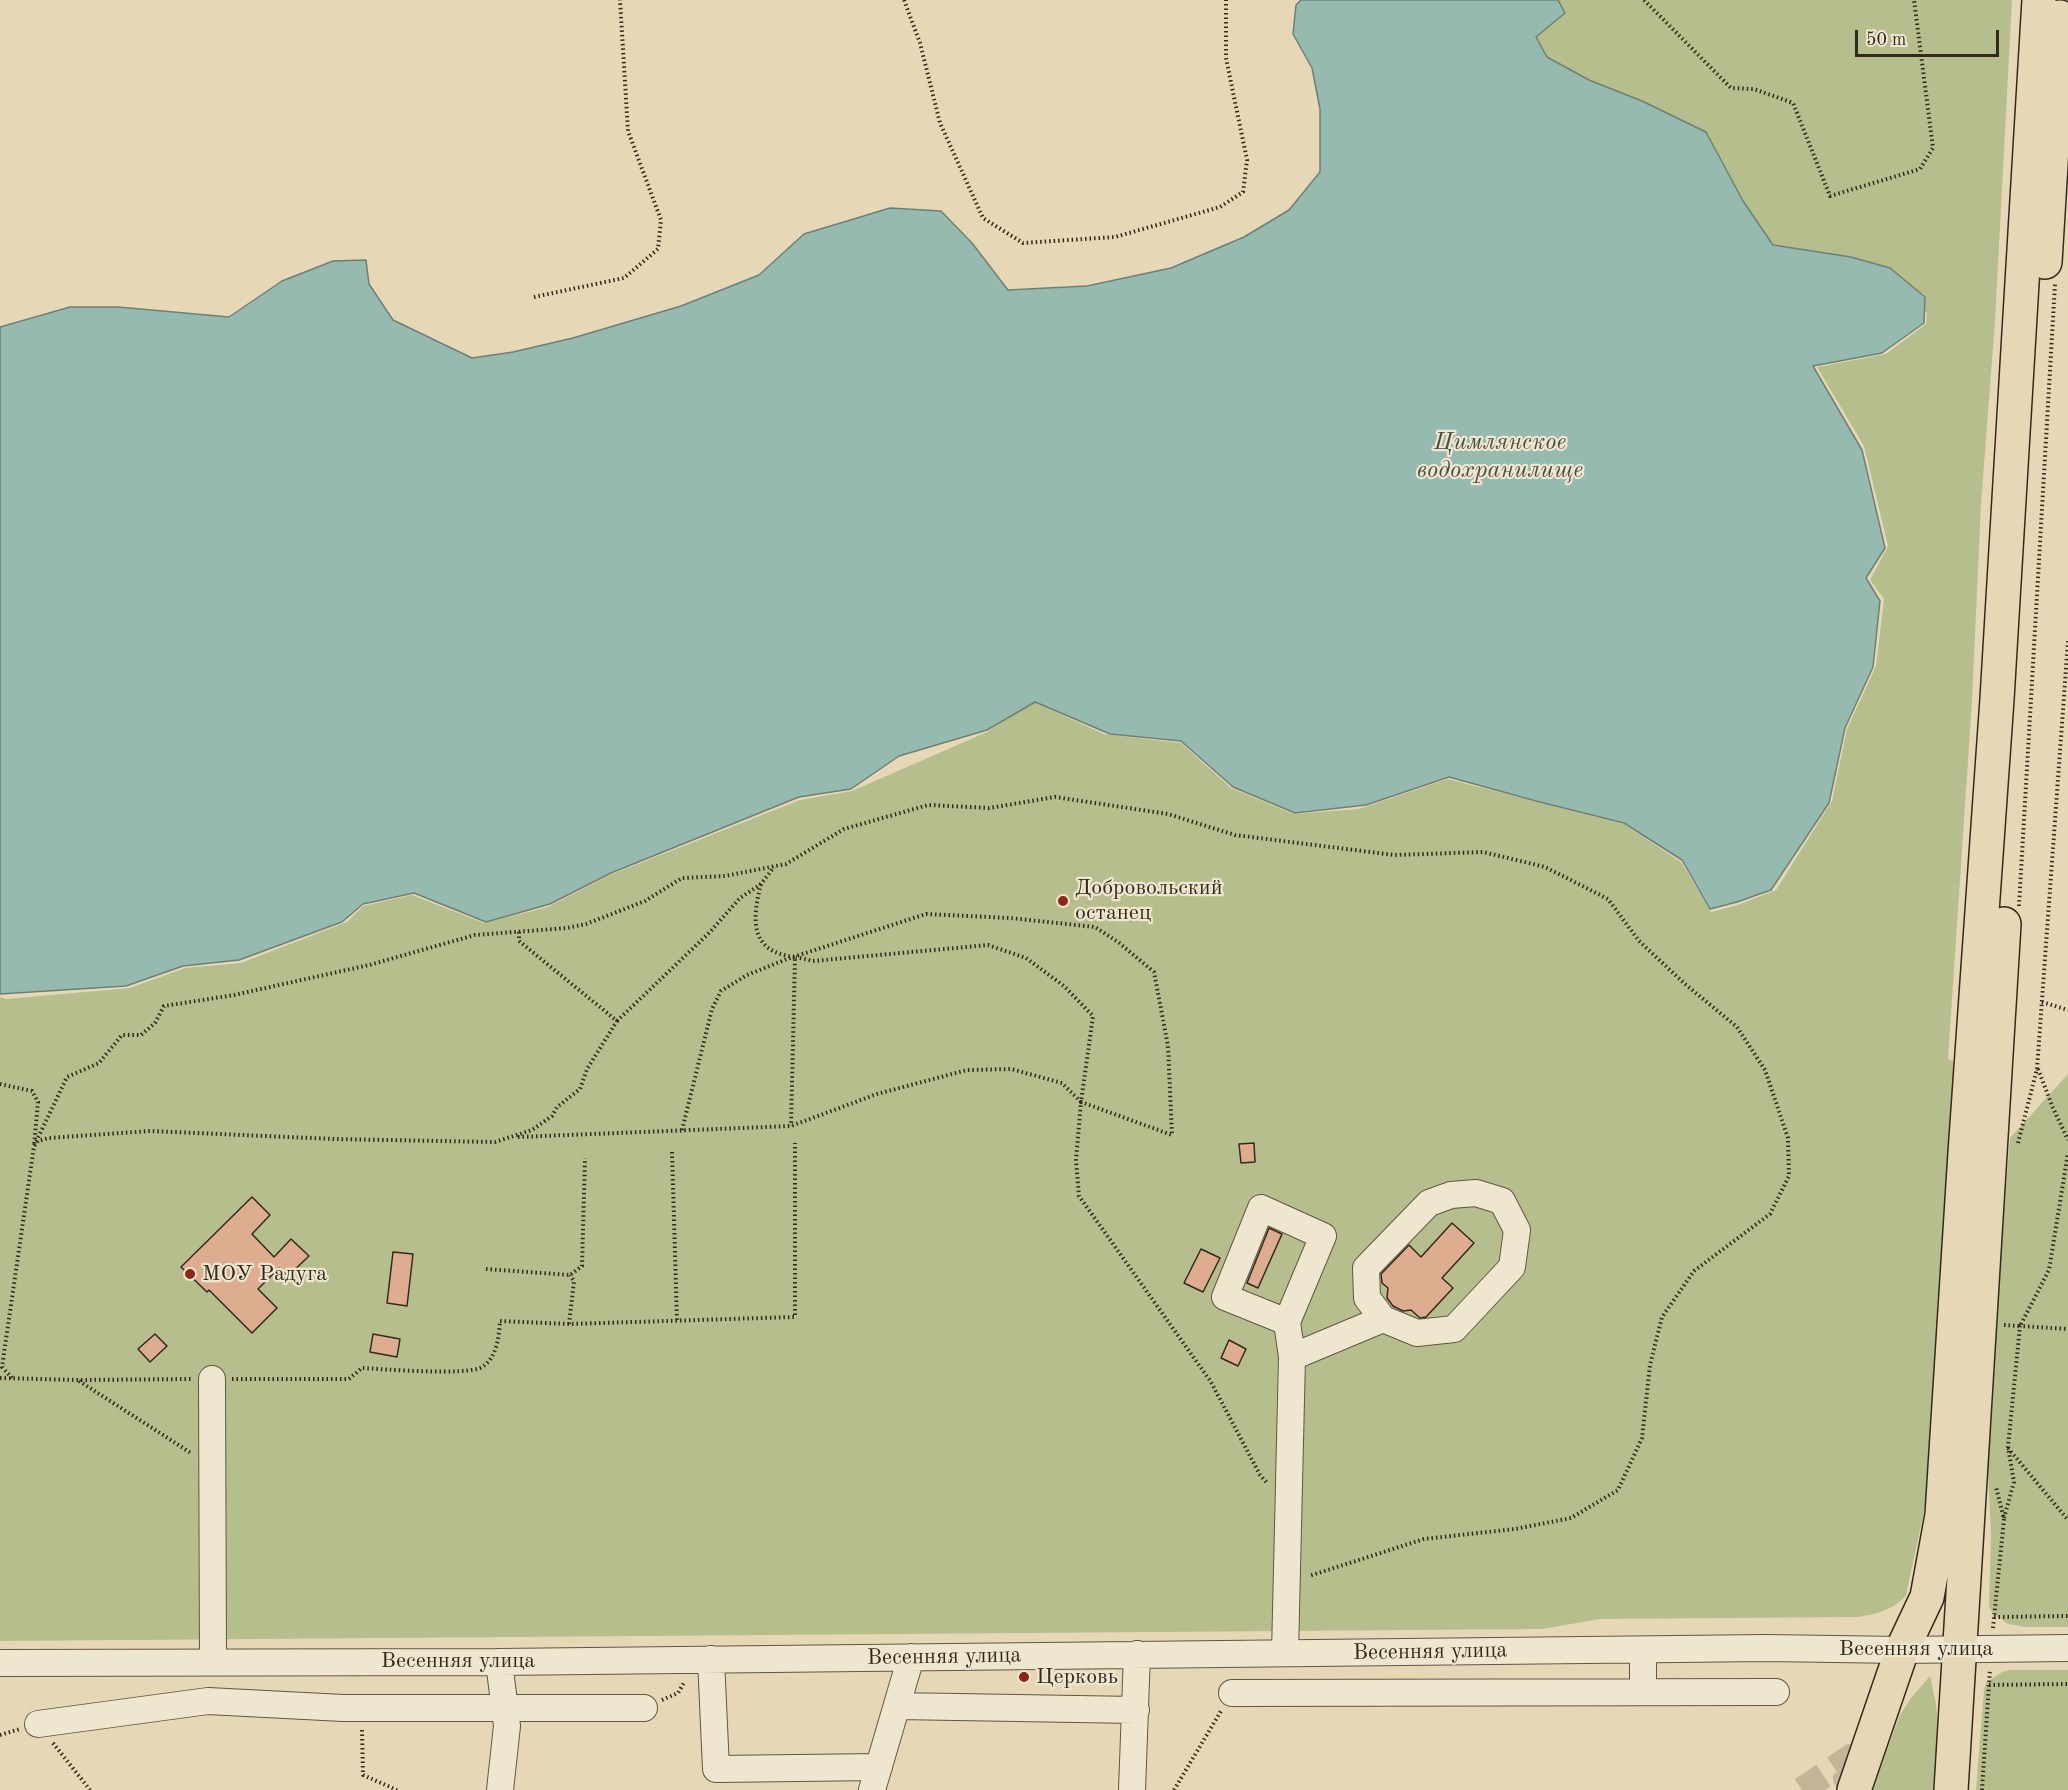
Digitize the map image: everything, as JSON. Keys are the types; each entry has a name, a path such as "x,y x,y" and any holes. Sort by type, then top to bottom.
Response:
{"main road":[{"path":"1854,1790 1902,1650 1927,1597 1942,1515 1996,711 2039,0"},
{"path":"1951,1790 2061,0"}],"street":[{"path":"1292,1357 1383,1319 1417,1333 1454,1329 1512,1267 1517,1230 1502,1201 1476,1193 1451,1195 1429,1203 1365,1268 1367,1298 1383,1319"},
{"path":"1285,1653 1292,1357 1287,1322 1323,1236 1261,1208 1225,1297 1287,1322"},
{"path":"212,1379 213,1662"},
{"name":"Весенняя улица","path":"0,1663 499,1662 1137,1654 2068,1648"},
{"path":"1642,1692 1643,1650"},
{"path":"1401,1652 1401,1693"},
{"path":"1132,1790 1137,1654"},
{"path":"704,1659 716,1769 875,1779 911,1657"},
{"path":"499,1662 507,1726 500,1790"},
{"path":"1232,1693 1776,1692"},
{"path":"38,1724 208,1701 361,1708 644,1708"},
{"path":"897,1706 1136,1710"},
{"path":"1840,1790 1851,1757"}],"path":[{"path":"534,297 624,278 658,249 661,220 628,131 620,0"},
{"path":"903,0 920,44 940,123 983,218 1023,243 1115,237 1220,207 1243,192 1246,160 1226,58 1226,0"},
{"path":"1644,0 1731,88 1754,89 1793,103 1830,196 1920,169 1933,148 1914,0"},
{"path":"2018,907 2048,405"},
{"path":"2016,1151 2037,1069 2068,641"},
{"path":"34,1146 67,1077 99,1063 122,1035 141,1035 155,1023 164,1006 234,995 369,965 475,935 567,928 586,924 645,901 682,878 725,876 786,864 844,829 928,805 989,808 1054,796 1168,814 1234,835 1394,855 1483,852 1545,867 1608,898 1639,941 1684,984 1737,1027 1765,1070 1788,1137 1789,1176 1770,1214 1694,1271 1662,1317 1650,1365 1642,1438 1618,1490 1571,1518 1515,1529 1424,1539 1288,1582"},
{"path":"34,1146 38,1141 49,1138 150,1131 334,1139 483,1142 495,1142 515,1137 532,1130 552,1116 557,1107 580,1089 587,1069 617,1021 709,933 740,898 761,884 774,866"},
{"path":"761,884 755,907 755,927 764,944 783,955 813,961 988,945 1026,958 1064,986 1093,1016 1081,1102 1076,1160 1079,1196 1211,1382 1260,1475 1288,1507"},
{"path":"515,1137 790,1126 877,1094 967,1070 1011,1070 1062,1083 1081,1102 1172,1135 1168,1046 1154,972 1118,942 1095,927 1010,918 926,914 795,957 747,975 721,992 712,1009 682,1130"},
{"path":"519,932 519,941 617,1021"},
{"path":"790,1126 795,957"},
{"path":"2042,1002 2068,1010"},
{"path":"2037,1069 2068,1140"},
{"path":"0,1084 32,1091 38,1102 34,1146 2,1367 12,1378"},
{"path":"0,1378 349,1379 362,1368 456,1371 482,1368 492,1357 499,1338 500,1321 569,1324 795,1317 795,1143"},
{"path":"672,1152 677,1321"},
{"path":"2004,1519 2014,1482 2008,1447 2020,1326 2049,1270 2068,1154"},
{"path":"486,1269 570,1275 582,1266 585,1158"},
{"path":"569,1324 574,1281 570,1275"},
{"path":"2020,1326 2068,1329"},
{"path":"78,1380 212,1467"},
{"path":"2008,1447 2068,1521"},
{"path":"1982,1790 1994,1617 2068,1616"},
{"path":"644,1708 678,1693 704,1659"},
{"path":"1989,1685 2068,1684"},
{"path":"1174,1790 1232,1693"},
{"path":"361,1708 363,1775 397,1790"},
{"path":"38,1724 90,1790"}],"green space":[{"path":"1558,0 2012,0 1995,321 1981,504 1972,701 1948,1059 1954,1062 1945,1212 1936,1446 1906,1595 1896,1604 1884,1610 1858,1617 1600,1619 1542,1629 0,1641 0,997 6,999 130,988 185,968 241,963 347,922 363,906 412,895 484,923 548,907 610,875 800,800 852,791 987,732 1033,702 1104,734 1181,743 1231,788 1293,814 1359,809 1448,779 1624,824 1681,862 1711,912 1738,905 1776,890 1832,801 1847,729 1876,666 1884,599 1870,580 1888,546 1864,446 1817,367 1886,354 1926,324 1925,297 1890,268 1851,257 1773,245 1743,201 1706,132 1642,101 1589,80 1547,57 1536,37 1565,13"},
{"path":"2068,1074 2068,1627 2026,1627 2008,1624 1993,1614 1989,1606 1991,1536 1987,1448 1994,1324 2010,1138"},
{"path":"2009,1670 2068,1670 2068,1790 1976,1790 1984,1690 1986,1683"},
{"path":"1930,1676 1938,1727 1935,1790 1873,1790 1899,1717 1911,1698"}],"water":[{"name":"Цимлянское водохранилище","path":"1301,0 1558,0 1565,13 1536,37 1547,57 1589,80 1642,101 1706,132 1743,201 1773,245 1851,257 1890,268 1925,297 1924,323 1882,353 1813,366 1862,450 1885,548 1866,578 1880,601 1873,667 1845,728 1829,803 1771,890 1710,909 1682,860 1624,823 1449,777 1366,805 1295,813 1233,787 1181,741 1110,734 1035,702 987,730 899,756 851,789 799,797 611,873 550,904 486,922 414,893 363,904 342,922 239,960 183,966 126,986 0,994 0,327 70,307 118,307 229,317 282,281 333,261 366,260 369,284 393,320 472,358 513,352 573,338 681,306 759,275 804,234 890,208 941,211 972,243 1008,290 1087,286 1171,268 1244,237 1289,210 1320,172 1320,109 1312,68 1293,34 1296,5"}],"building":[{"path":"1254,1143 1255,1162 1241,1163 1239,1144"},
{"path":"252,1197 270,1215 252,1234 274,1257 291,1239 309,1256 288,1276 279,1268 258,1289 277,1308 252,1333 209,1290 207,1292 181,1267"},
{"path":"1452,1223 1474,1243 1442,1278 1453,1288 1426,1317 1420,1318 1411,1310 1403,1311 1393,1306 1387,1298 1388,1288 1382,1283 1381,1274 1409,1245 1421,1257"},
{"path":"1269,1228 1282,1234 1258,1288 1247,1283"},
{"path":"1201,1249 1220,1258 1203,1292 1184,1283"},
{"path":"393,1252 413,1254 407,1306 387,1303"},
{"path":"155,1334 167,1346 150,1362 138,1349"},
{"path":"373,1334 400,1339 397,1357 370,1352"},
{"path":"1229,1340 1246,1349 1238,1366 1221,1358"}],"tunnel":[{"path":"1802,1790 1851,1757 1846,1778 1852,1776"}],"place":[{"name":"Добровольский останец","path":"1063,901"},
{"name":"МОУ Радуга","path":"190,1274"},
{"name":"Церковь","path":"1024,1677"}]}
